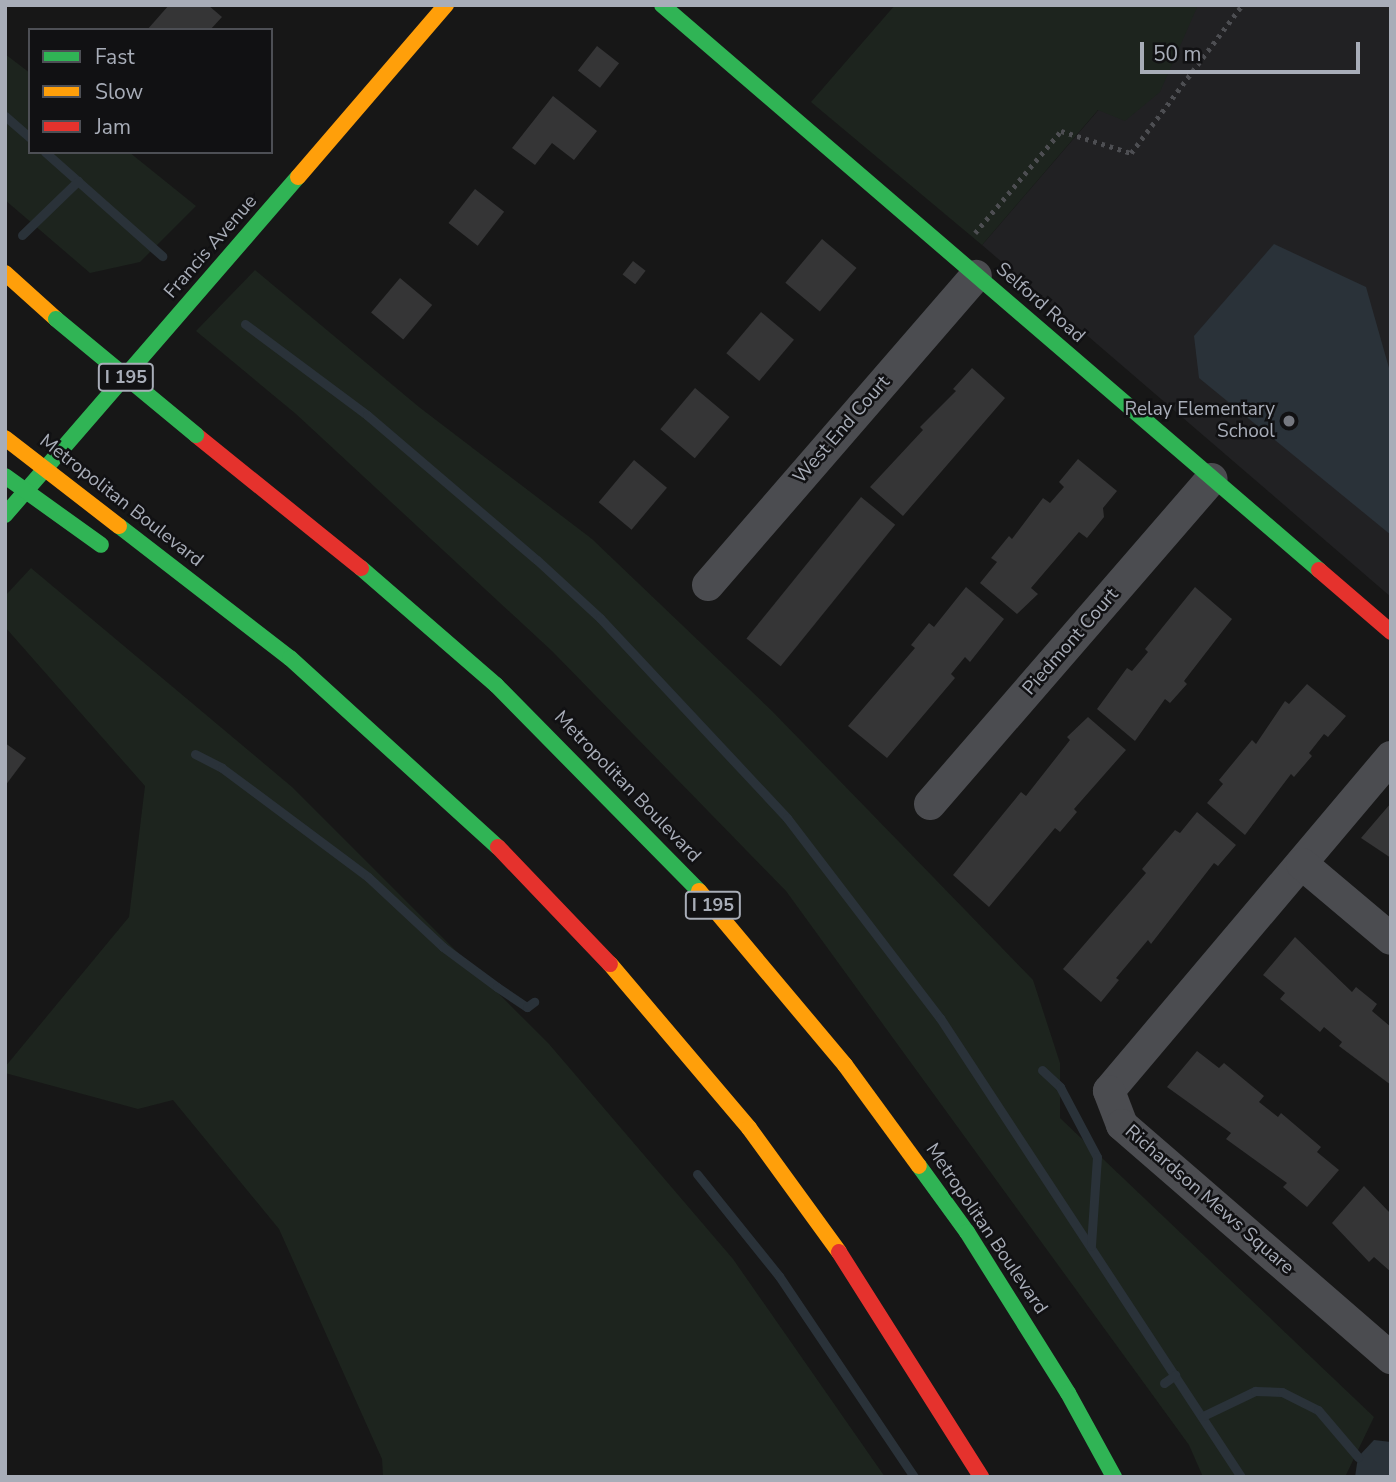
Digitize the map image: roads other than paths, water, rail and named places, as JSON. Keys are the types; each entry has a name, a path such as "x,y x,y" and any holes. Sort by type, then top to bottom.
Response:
{"main road":[{"name":"Francis Avenue","path":"5,515 446,5"},
{"name":"Selford Road","path":"662,5 1391,632"},
{"name":"Metropolitan Boulevard","path":"5,275 370,575 496,685 716,908 845,1065 967,1232 1068,1393 1114,1477"},
{"name":"Metropolitan Boulevard","path":"5,438 290,658 406,760 504,853 623,977 749,1128 866,1290 981,1477"},
{"path":"5,476 107,549"},
{"path":"489,864 623,977"}],"street":[{"name":"West End Court","path":"708,585 965,267"},
{"name":"Piedmont Court","path":"930,804 1212,479"},
{"name":"Richardson Mews Square","path":"1391,757 1117,1078 1109,1091 1111,1107 1122,1125 1391,1358"},
{"path":"1302,864 1391,939"}],"waterway":[{"path":"5,116 28,136"},
{"path":"47,154 162,256"},
{"path":"22,235 78,181"},
{"path":"245,324 367,415 537,560 600,618 787,818 940,1018 1241,1477"},
{"path":"195,754 222,768 368,877 443,947 497,987 527,1007 534,1002"},
{"path":"1042,1070 1060,1087 1097,1157 1091,1246"},
{"path":"697,1174 779,1276 914,1477"},
{"path":"1164,1383 1175,1375"},
{"path":"1203,1416 1255,1391 1282,1392 1318,1410 1358,1457"}],"place":[{"name":"Relay Elementary School","path":"1289,421"}]}
